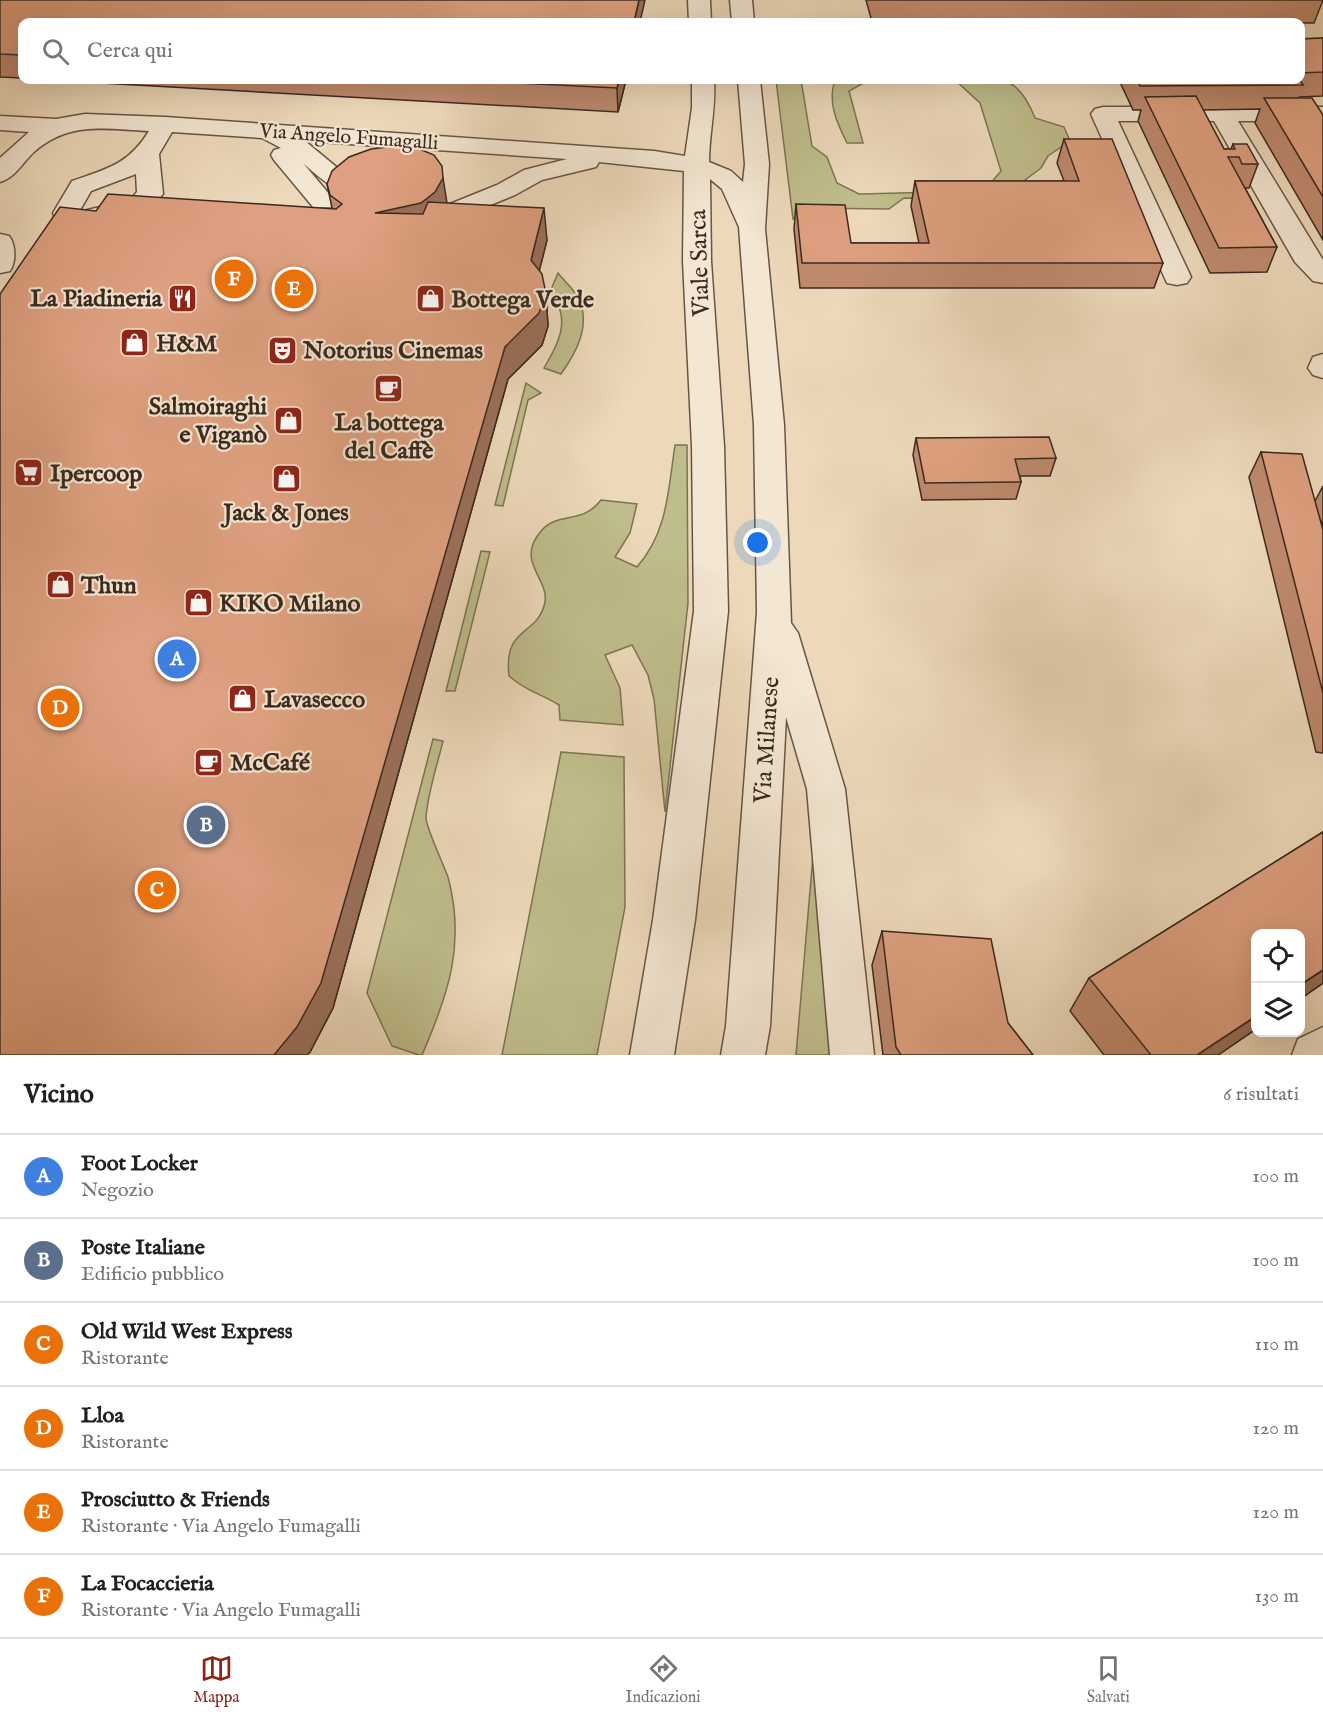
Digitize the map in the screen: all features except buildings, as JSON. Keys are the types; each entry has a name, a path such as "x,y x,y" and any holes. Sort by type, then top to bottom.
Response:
{"street":[{"path":"699,0 700,18"},
{"path":"741,0 743,18"},
{"name":"Viale Sarca","path":"652,1055 674,920 711,610 708,446 697,261 697,145 704,108 703,84"},
{"path":"749,84 757,164 752,229"},
{"path":"1177,277 1103,114 1323,114"},
{"path":"1222,114 1308,262 1323,275"},
{"name":"Via Angelo Fumagalli","path":"0,123 56,126 86,121 165,124 618,155 697,167 718,174 731,183 752,229"},
{"path":"147,154 165,124"},
{"path":"7,165 37,135 56,126"},
{"path":"264,130 302,149 339,182 362,183"},
{"path":"264,130 333,213"},
{"path":"0,132 7,138 7,165"},
{"path":"449,214 507,190 533,175 618,155"},
{"path":"452,188 473,187 513,171 561,168"},
{"name":"Via Milanese","path":"743,1055 748,1026 774,612 770,425 752,229"},
{"path":"0,242 0,265"},
{"path":"774,612 826,789 852,1055"},
{"path":"1314,1055 1323,1049"}],"shaded area":[{"path":"776,84 802,84 812,146 827,157 837,183 859,194 984,191 1001,171 980,103 959,84 1013,85 1021,92 1035,118 1064,127 1070,141 1048,156 1041,168 1000,199 904,198 889,209 806,208 793,219"},
{"path":"834,84 862,84 849,91 863,143 847,143 834,112"},
{"path":"558,273 579,299 583,319 580,339 561,374 544,368 561,330 560,312 550,292"},
{"path":"526,383 541,393 528,400 503,506 495,505"},
{"path":"675,445 687,445 688,603 665,812 654,699 648,675 632,645 605,655 620,688 623,725 560,720 559,705 522,686 509,676 509,660 511,648 516,639 536,621 545,602 545,593 534,569 531,551 534,541 542,530 556,521 586,513 601,500 637,504 630,533 615,557 637,567 661,525"},
{"path":"481,551 490,552 455,691 446,691"},
{"path":"433,739 443,741 427,808 426,822 448,877 453,901 455,947 452,969 440,1011 422,1055 419,1055 392,1046 367,993"},
{"path":"561,752 624,757 625,907 597,1055 502,1055"},
{"path":"813,856 818,857 839,1055 796,1055"}],"place":[{"name":"La Focaccieria","path":"234,279"},
{"name":"Prosciutto & Friends","path":"294,289"},
{"name":"La Piadineria","path":"183,298"},
{"name":"Bottega Verde","path":"430,299"},
{"name":"H&M","path":"135,343"},
{"name":"Notorius Cinemas","path":"282,350"},
{"name":"La bottega del Caffè","path":"389,389"},
{"name":"Salmoiraghi e Viganò","path":"288,420"},
{"name":"Ipercoop","path":"29,473"},
{"name":"Jack & Jones","path":"286,479"},
{"name":"Thun","path":"60,585"},
{"name":"KIKO Milano","path":"198,603"},
{"name":"Foot Locker","path":"177,659"},
{"name":"Lavasecco","path":"243,699"},
{"name":"Lloa","path":"60,708"},
{"name":"McCafé","path":"209,762"},
{"name":"Poste Italiane","path":"206,825"},
{"name":"Old Wild West Express","path":"157,890"}]}
